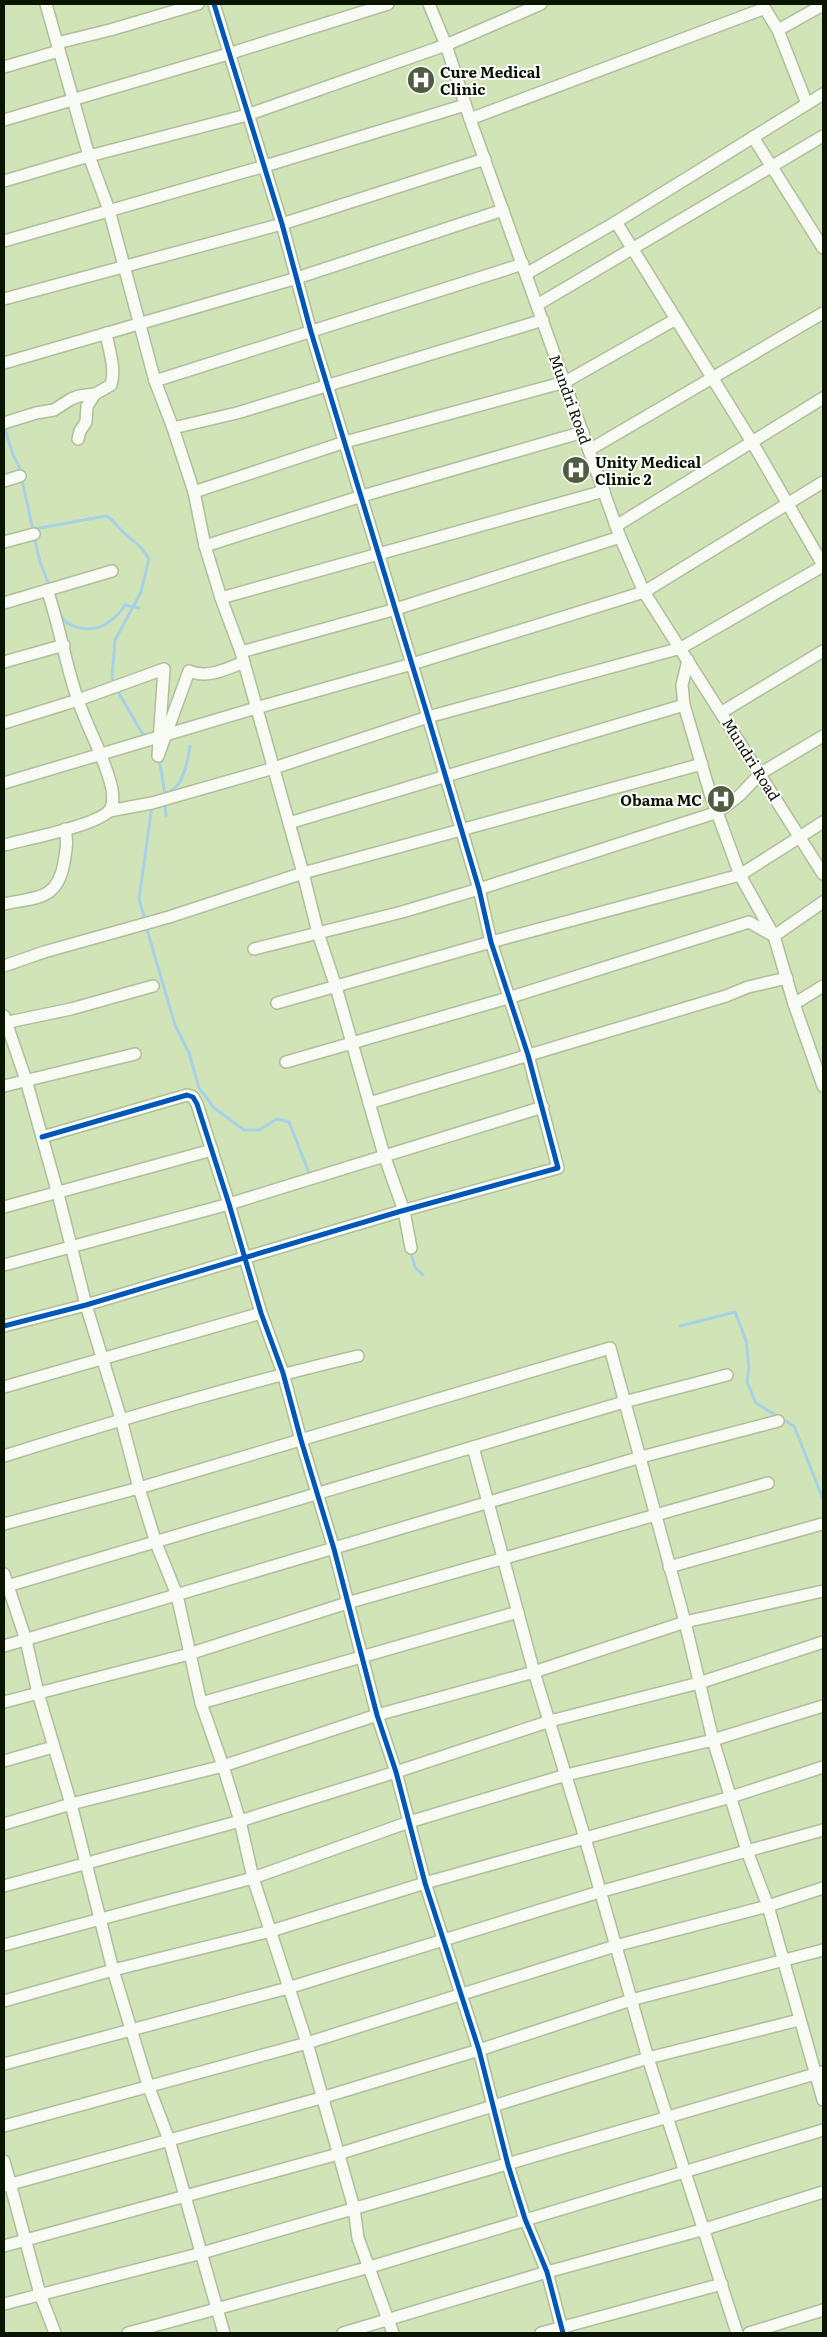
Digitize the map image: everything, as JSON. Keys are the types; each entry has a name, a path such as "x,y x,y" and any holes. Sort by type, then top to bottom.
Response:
{"street":[{"path":"46,4 89,156 109,210 155,381 194,492 205,546 220,598 242,657 318,933 336,987 384,1155 404,1211 411,1248"},
{"path":"4,67 110,30 198,4"},
{"path":"4,1326 86,1305 404,1211 558,1168 528,1055 491,942 479,889 446,776 378,554 329,385 311,332 265,166 247,115 214,4"},
{"path":"4,120 228,54 388,4"},
{"name":"Mundri Road","path":"429,4 446,45 465,105 620,537 644,592 761,773 823,874"},
{"path":"4,181 89,156 247,115 446,45 541,4"},
{"path":"778,30 823,5"},
{"path":"470,119 762,6 778,30 807,104"},
{"path":"155,381 311,332 525,269 616,222 823,94"},
{"path":"4,241 265,166 465,105"},
{"path":"537,305 774,167 823,136"},
{"path":"753,137 819,231 823,248"},
{"path":"4,300 282,224 485,159"},
{"path":"4,363 297,278 503,210"},
{"path":"4,845 66,829 98,818 109,811 152,803 274,768 428,717 681,648 823,566 752,442 616,222"},
{"path":"589,450 823,313"},
{"path":"194,492 345,442 565,382 676,319"},
{"path":"173,428 237,413 542,320"},
{"path":"4,424 36,413 54,410 79,396 95,394 110,385 113,376 106,334"},
{"path":"78,440 80,431 86,422 88,405 95,394"},
{"path":"616,526 823,398"},
{"path":"205,546 362,496 583,432"},
{"path":"4,481 20,476"},
{"path":"4,783 412,664 644,592 823,482"},
{"path":"220,598 604,491"},
{"path":"4,542 34,534"},
{"path":"4,723 78,700 164,669 158,756 189,671 198,675 209,674 242,657 620,537"},
{"path":"4,603 112,571"},
{"path":"47,590 78,700 101,755 112,791 113,799 109,811"},
{"path":"4,662 64,645"},
{"path":"722,712 823,651"},
{"path":"688,660 682,685 684,705 702,764 740,875 774,936 794,1004 823,1083"},
{"path":"289,823 684,705"},
{"path":"254,950 402,912 718,812 740,795 761,773 823,736"},
{"path":"4,966 169,917 303,873 702,764"},
{"path":"277,1003 491,942 740,875 823,822"},
{"path":"4,904 48,894 55,889 60,880 68,845 66,829"},
{"path":"774,936 823,902"},
{"path":"286,1062 508,998 749,922 774,936"},
{"path":"369,1103 748,988 787,978"},
{"path":"153,986 71,1010 4,1021 26,1080 58,1194 86,1305 121,1419 139,1488 156,1543 177,1595 201,1703 240,1821 252,1878 307,2043 321,2098 354,2208 356,2231 392,2333"},
{"path":"794,1004 823,986"},
{"path":"4,1086 135,1054"},
{"path":"42,1137 187,1095 193,1097 197,1104 261,1313 283,1373 334,1549 377,1714 396,1772 425,1883 479,2050 508,2165 525,2219 546,2272 562,2330"},
{"path":"4,1265 229,1204 543,1107"},
{"path":"4,1207 58,1194 212,1150"},
{"path":"4,1387 261,1313"},
{"path":"4,1524 139,1488 610,1348 685,1622 713,1740 732,1796 747,1851 768,1906 799,2020 820,2073 823,2100"},
{"path":"4,1456 121,1419 283,1373 358,1356"},
{"path":"6,1586 156,1543 624,1402 727,1375"},
{"path":"4,1646 641,1457 778,1421"},
{"path":"473,1447 534,1672 585,1838 648,2058 705,2229 737,2333"},
{"path":"4,1702 189,1654 347,1603 768,1483"},
{"path":"669,1567 822,1524"},
{"path":"4,1574 6,1586 26,1640 38,1693 71,1804 113,1970 148,2085 169,2140 224,2333"},
{"path":"4,1824 71,1804 223,1766 377,1714 534,1672 685,1622 823,1591"},
{"path":"201,1703 518,1612"},
{"path":"4,1886 240,1821 550,1721 699,1683 823,1642"},
{"path":"4,1945 252,1878 409,1822 566,1775 713,1740 823,1706"},
{"path":"4,1761 53,1747"},
{"path":"4,2001 113,1970 271,1931 425,1883 732,1796 823,1767"},
{"path":"4,2064 288,1988 599,1892 823,1830"},
{"path":"4,2126 307,2043 615,1946 768,1906 823,1888"},
{"path":"7,2185 321,2098 479,2050 631,2000 823,1950"},
{"path":"4,2246 338,2154 648,2058 799,2020"},
{"path":"4,2304 202,2253 820,2073"},
{"path":"128,2333 217,2307 370,2267 823,2130"},
{"path":"4,2161 7,2185 40,2294 55,2333"},
{"path":"344,2333 389,2321 546,2272 705,2229 823,2192"},
{"path":"540,2333 562,2330 722,2284"},
{"path":"749,2333 823,2310"}],"waterway":[{"path":"4,426 13,455 19,466 33,530"},
{"path":"34,529 106,516 140,547 149,559 141,592 115,640 112,678 114,684"},
{"path":"34,536 40,562 50,587"},
{"path":"60,614 68,623 87,629 100,627 109,622 117,616 125,605 139,608"},
{"path":"117,690 142,733 147,736"},
{"path":"161,796 172,790 180,782 185,770 190,746"},
{"path":"159,758 165,794"},
{"path":"165,802 166,816"},
{"path":"145,920 139,899 152,806"},
{"path":"146,926 175,1025 189,1053 199,1088 214,1108 244,1130 259,1130 277,1119 289,1122 310,1175"},
{"path":"410,1249 415,1267 423,1275"},
{"path":"680,1326 735,1312 746,1340 749,1368 747,1382 756,1403 794,1426 823,1499"}],"cycle path":[{"path":"4,1326 86,1305 398,1212 558,1168 528,1055 491,942 479,889 311,332 282,224 214,4"},
{"path":"42,1137 187,1095 193,1097 197,1104 261,1313 283,1373 334,1549 377,1715 396,1772 425,1883 479,2050 508,2165 525,2219 547,2272 563,2333"}],"place":[{"name":"Cure Medical Clinic","path":"421,80"},
{"name":"Unity Medical Clinic 2","path":"576,470"},
{"name":"Obama MC","path":"721,799"}]}
